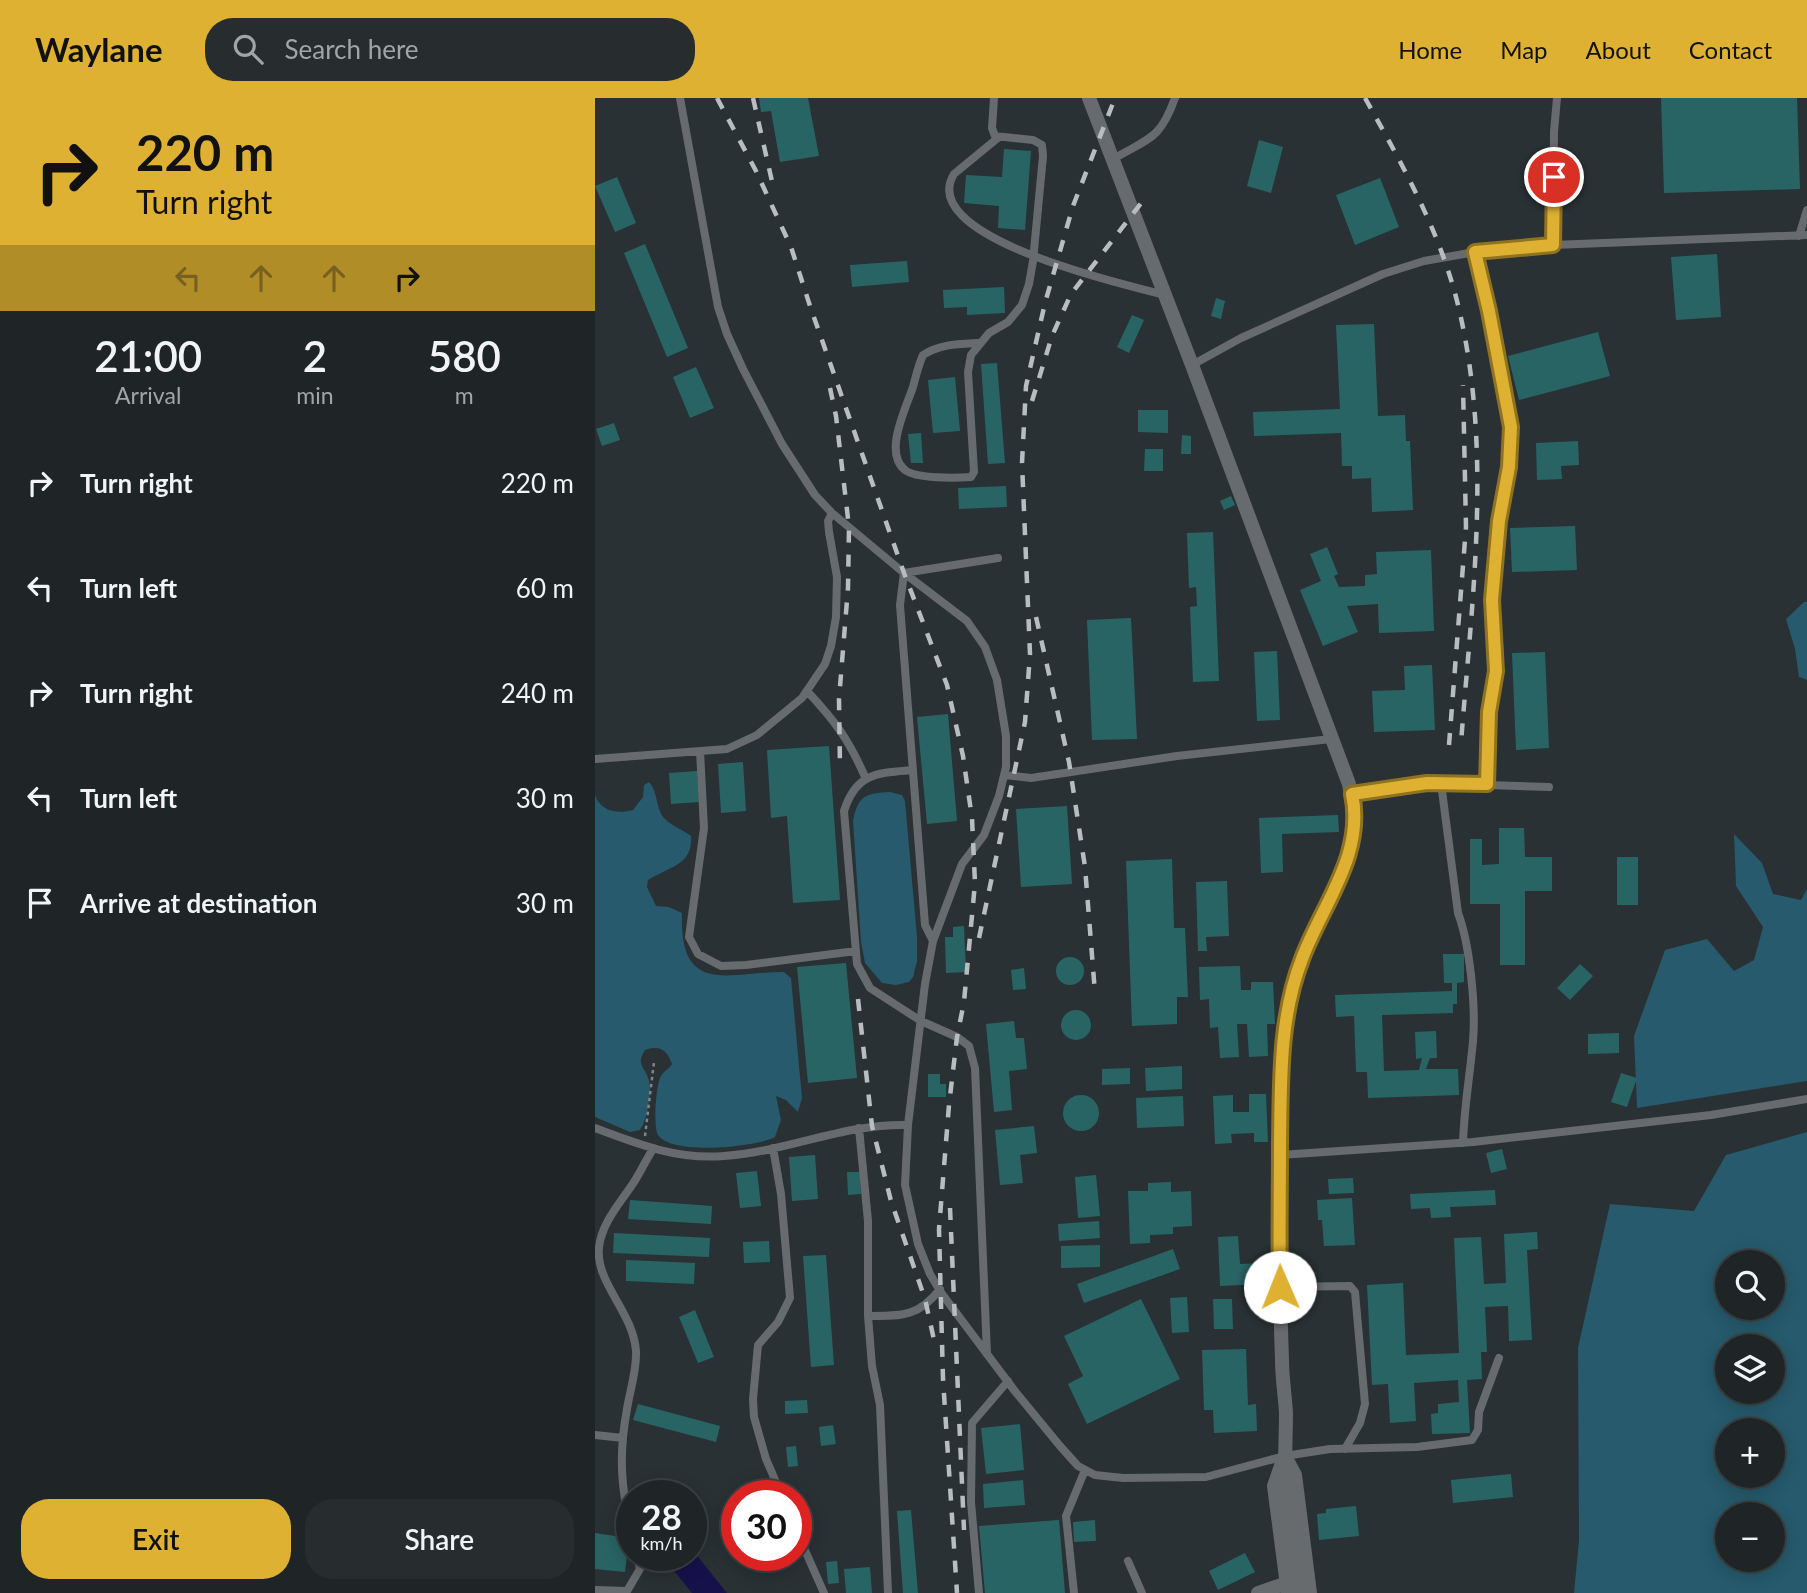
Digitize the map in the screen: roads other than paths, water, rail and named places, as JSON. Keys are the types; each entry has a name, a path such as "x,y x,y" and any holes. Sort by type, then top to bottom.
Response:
{"street":[{"path":"1089,98 1192,365 1354,805 1350,851 1342,877 1307,946 1287,1006 1282,1069 1280,1287 1286,1412 1285,1456 1274,1486 1310,1593"},
{"path":"1258,1593 1288,1588 1295,1475 1285,1456"},
{"path":"1292,1538 1299,1593"}],"lane":[{"path":"680,98 710,275 727,334 782,444 803,479 832,513 967,621 985,647 997,680 1006,736 1004,775 984,835 962,864 933,941 908,1125 905,1185 918,1244 940,1289 987,1354 1060,1446 1078,1466 1095,1475 1123,1478 1206,1477 1285,1456 1345,1449 1417,1447 1472,1440 1478,1430 1479,1412 1499,1358"},
{"path":"978,343 934,348 923,355 895,439 898,461 904,469 913,474 971,477 974,472 968,372 971,355 989,332 1008,322 1022,305 1029,284 1042,145 1033,140 995,136 992,128 994,98"},
{"path":"1113,159 1158,133 1167,120 1175,98"},
{"path":"1553,245 1557,98"},
{"path":"999,137 949,181 948,194 956,209 985,234 1033,257 1165,295"},
{"path":"1192,365 1241,338 1383,274 1424,261 1475,252 1553,245 1803,236 1807,210"},
{"path":"1475,252 1511,427 1509,467 1499,521 1492,600 1496,671 1489,712 1487,784"},
{"path":"595,759 727,749 757,735 807,691 825,664 836,617 837,577 828,521 832,513"},
{"path":"904,573 998,558"},
{"path":"904,573 900,605 912,770 925,925 933,941"},
{"path":"807,691 839,726 866,779"},
{"path":"1004,775 1031,778 1177,756 1331,739"},
{"path":"700,751 704,828 689,937 698,954 720,966 856,951"},
{"path":"912,770 884,773 866,779 850,791 844,811 857,964 870,988 921,1021 957,1037 969,1046 975,1068 987,1354"},
{"path":"1352,794 1427,783 1549,787"},
{"path":"1441,783 1458,913 1465,933 1472,996 1473,1038 1464,1105 1463,1143"},
{"path":"1280,1155 1463,1143 1711,1115 1807,1099"},
{"path":"595,1128 648,1148 702,1157 773,1148 859,1128 888,1124 908,1125"},
{"path":"859,1128 868,1221 871,1366 880,1405 888,1593"},
{"path":"621,1480 620,1461 636,1351 626,1316 608,1286 598,1262 599,1244 614,1209 634,1181 648,1148"},
{"path":"773,1148 781,1194 790,1298 778,1322 758,1345 753,1399 754,1418 775,1480"},
{"path":"1280,1287 1350,1286 1355,1292 1364,1404 1360,1423 1345,1449"},
{"path":"868,1316 896,1316 927,1306 940,1289"},
{"path":"979,1593 971,1502 972,1423 1008,1381"},
{"path":"595,1435 623,1438"},
{"path":"1074,1593 1066,1516 1085,1470"},
{"path":"1128,1561 1142,1593"},
{"path":"812,1566 824,1593"},
{"path":"595,1590 627,1591 639,1571"}],"railway":[{"path":"717,98 756,171 791,247 904,573 947,685 963,756 972,818 975,883 964,1002 949,1105 939,1229 943,1379 957,1593"},
{"path":"753,98 774,190"},
{"path":"979,938 1025,722 1030,654 1022,463 1026,386 1045,303 1073,206 1115,98"},
{"path":"1365,98 1406,173 1441,251 1458,305 1469,359 1475,414 1477,524 1461,743"},
{"path":"1032,401 1052,336 1071,294 1145,198"},
{"path":"1449,745 1466,527 1463,385"},
{"path":"830,388 836,416 849,527 848,588 839,699 840,767"},
{"path":"1036,617 1069,762 1085,867 1095,993"},
{"path":"858,999 872,1126 891,1201 925,1299 936,1349"},
{"path":"950,1208 964,1530"}]}
